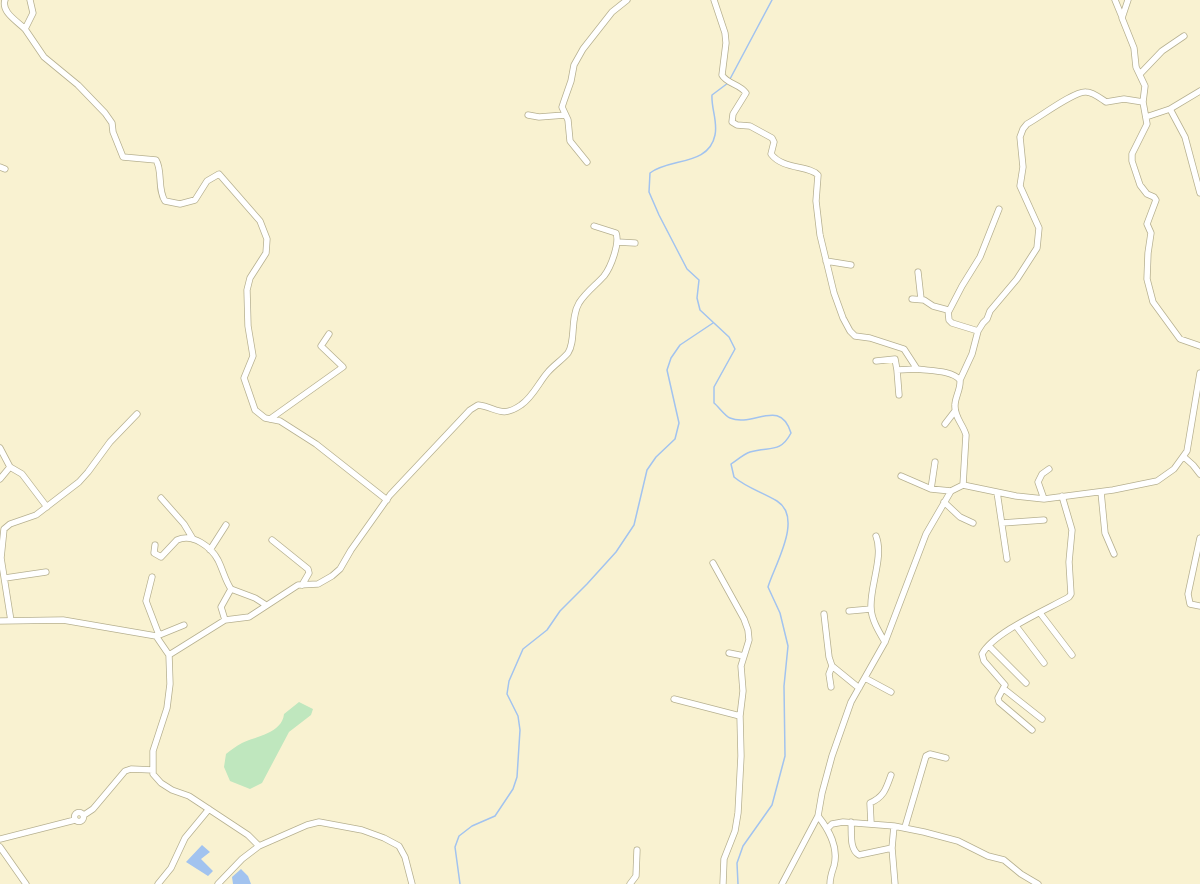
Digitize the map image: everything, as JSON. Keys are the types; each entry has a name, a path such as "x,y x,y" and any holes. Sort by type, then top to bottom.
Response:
{"street":[{"path":"5,0 4,5 6,11 25,29 44,57 78,85 105,113 112,123 113,132 123,157 156,160 160,188 165,201 180,204 195,200 207,181 219,174 260,221 267,239 267,248 248,284 248,326 253,356 244,378 256,410 265,418 280,420 316,444 387,500"},
{"path":"25,29 33,13 30,0"},
{"path":"587,162 570,141 568,120 562,107 577,59 603,23 627,0"},
{"path":"714,0 726,38 722,68 724,79 744,89 746,93 733,114 733,124 750,126 772,138 774,142 771,154 779,162 818,174 816,212 826,261 838,306 852,334 904,349 917,369"},
{"path":"1115,0 1134,48 1135,63 1145,86 1143,102 1147,124 1132,154 1132,161 1140,185 1147,194 1154,197 1156,200 1147,222 1151,233 1148,253 1147,279 1150,297 1156,308 1180,339 1200,346"},
{"path":"1122,18 1128,0"},
{"path":"1140,74 1162,51 1184,36"},
{"path":"1146,116 1170,109 1200,91"},
{"path":"945,424 955,411 960,380 972,354 978,331 990,311 1017,279 1037,248 1039,228 1020,186 1022,166 1020,137 1023,129 1028,124 1064,101 1084,92 1093,94 1106,102 1124,99 1143,102"},
{"path":"1170,109 1185,138 1200,193"},
{"path":"528,115 539,117 565,115"},
{"path":"978,331 952,323 949,320 949,312 962,286 980,257 999,209"},
{"path":"169,655 225,620 244,619 290,589 302,585 318,584 340,569 351,550 387,500 410,473 475,405 482,405 498,412 506,412 521,405 529,398 547,373 568,352 571,346 572,324 575,310 583,297 604,276 617,242 616,233 594,226"},
{"path":"617,242 635,243"},
{"path":"826,261 851,264"},
{"path":"918,272 921,299"},
{"path":"912,299 921,299 933,306 949,312"},
{"path":"270,419 343,367 321,346 329,334"},
{"path":"876,361 895,359 899,395"},
{"path":"897,370 917,369 944,373 956,376 960,380"},
{"path":"782,884 818,816 822,793 845,716 885,642 926,534 952,491 963,485 1044,499 1101,492 1157,482 1168,475 1184,457 1190,440 1200,373"},
{"path":"955,411 966,435 963,485"},
{"path":"11,621 1,558 4,529 10,524 30,518 47,507 83,478 110,442 138,414"},
{"path":"0,448 10,466 22,474 47,507"},
{"path":"1184,457 1200,474"},
{"path":"931,489 935,462"},
{"path":"0,479 10,466"},
{"path":"1044,499 1038,482 1042,474 1049,469"},
{"path":"901,476 931,489 952,491"},
{"path":"997,492 1007,559"},
{"path":"1101,492 1105,533 1114,554"},
{"path":"1042,719 1004,689 1003,683 984,661 982,654 989,646 1016,626 1069,597 1071,594 1069,562 1072,530 1062,496"},
{"path":"161,498 184,524 193,539"},
{"path":"944,502 960,517 973,523"},
{"path":"1002,523 1044,520"},
{"path":"210,550 226,525"},
{"path":"876,536 878,550 870,609 885,642"},
{"path":"1200,538 1188,594 1190,604 1200,606"},
{"path":"155,545 154,553 161,557 177,540 193,539 200,542 217,558 231,589 255,598 266,606"},
{"path":"272,540 308,569 308,577 302,585"},
{"path":"713,563 726,583 748,630 749,640 741,666 743,690 740,716 741,756 738,813 735,831 724,859 723,884"},
{"path":"5,578 46,572"},
{"path":"152,577 146,601 157,636 169,655 170,665 168,697 154,751 153,770 156,779 161,784 172,790 189,796 248,834 259,846"},
{"path":"225,620 222,607 231,589"},
{"path":"848,611 870,609"},
{"path":"1040,613 1072,655"},
{"path":"824,614 829,657 832,666 859,688"},
{"path":"0,621 63,620 157,636 184,625"},
{"path":"1016,626 1044,662"},
{"path":"989,646 1026,683"},
{"path":"729,652 744,656"},
{"path":"831,688 829,674 832,666"},
{"path":"865,678 891,692"},
{"path":"1004,689 998,698 999,702 1032,730"},
{"path":"674,699 740,716"},
{"path":"905,828 926,756 930,754 946,758"},
{"path":"0,839 75,820 80,822 84,819 84,815 93,809 125,771 131,769 153,770"},
{"path":"871,823 870,803 877,800 884,793 891,775"},
{"path":"158,884 171,868 184,838 209,809"},
{"path":"818,816 827,829 836,852 830,884"},
{"path":"218,884 242,859 259,846 307,825 319,822 362,830 384,838 399,846 405,857 412,884"},
{"path":"827,829 832,824 851,822 871,823 905,828 958,841 988,856 1004,860 1021,874 1038,884"},
{"path":"851,822 852,846 855,853 863,855 892,848"},
{"path":"894,826 892,848 895,884"},
{"path":"0,846 26,884"},
{"path":"630,884 636,876 638,850"}],"green space":[{"path":"299,702 313,709 311,715 289,732 262,783 250,789 230,781 224,767 226,754 242,743 274,730 279,726 284,714"}],"water":[{"path":"202,845 210,852 201,859 213,871 208,876 186,862"},
{"path":"241,869 248,876 251,884 233,884 232,877"}],"waterway":[{"path":"730,79 772,0"},
{"path":"728,83 712,95 716,130 711,145 705,152 697,157 658,168 650,173 649,192 659,215 687,269 699,280 697,298 700,310 729,337 735,349 714,387 714,403 728,417 739,420 748,420 773,415 780,417 786,422 791,433 787,440 778,447 750,452 731,464 734,477 744,484 777,501 785,509 788,519 788,530 785,542 768,587 780,613 788,646 784,686 785,756 772,805 743,846 737,863 738,884"},
{"path":"460,884 455,847 459,836 472,826 495,816 513,789 517,777 520,730 518,716 507,694 509,681 523,649 547,630 560,611 616,552 634,525 647,470 656,457 675,439 679,423 667,370 671,358 680,345 713,323"}]}
